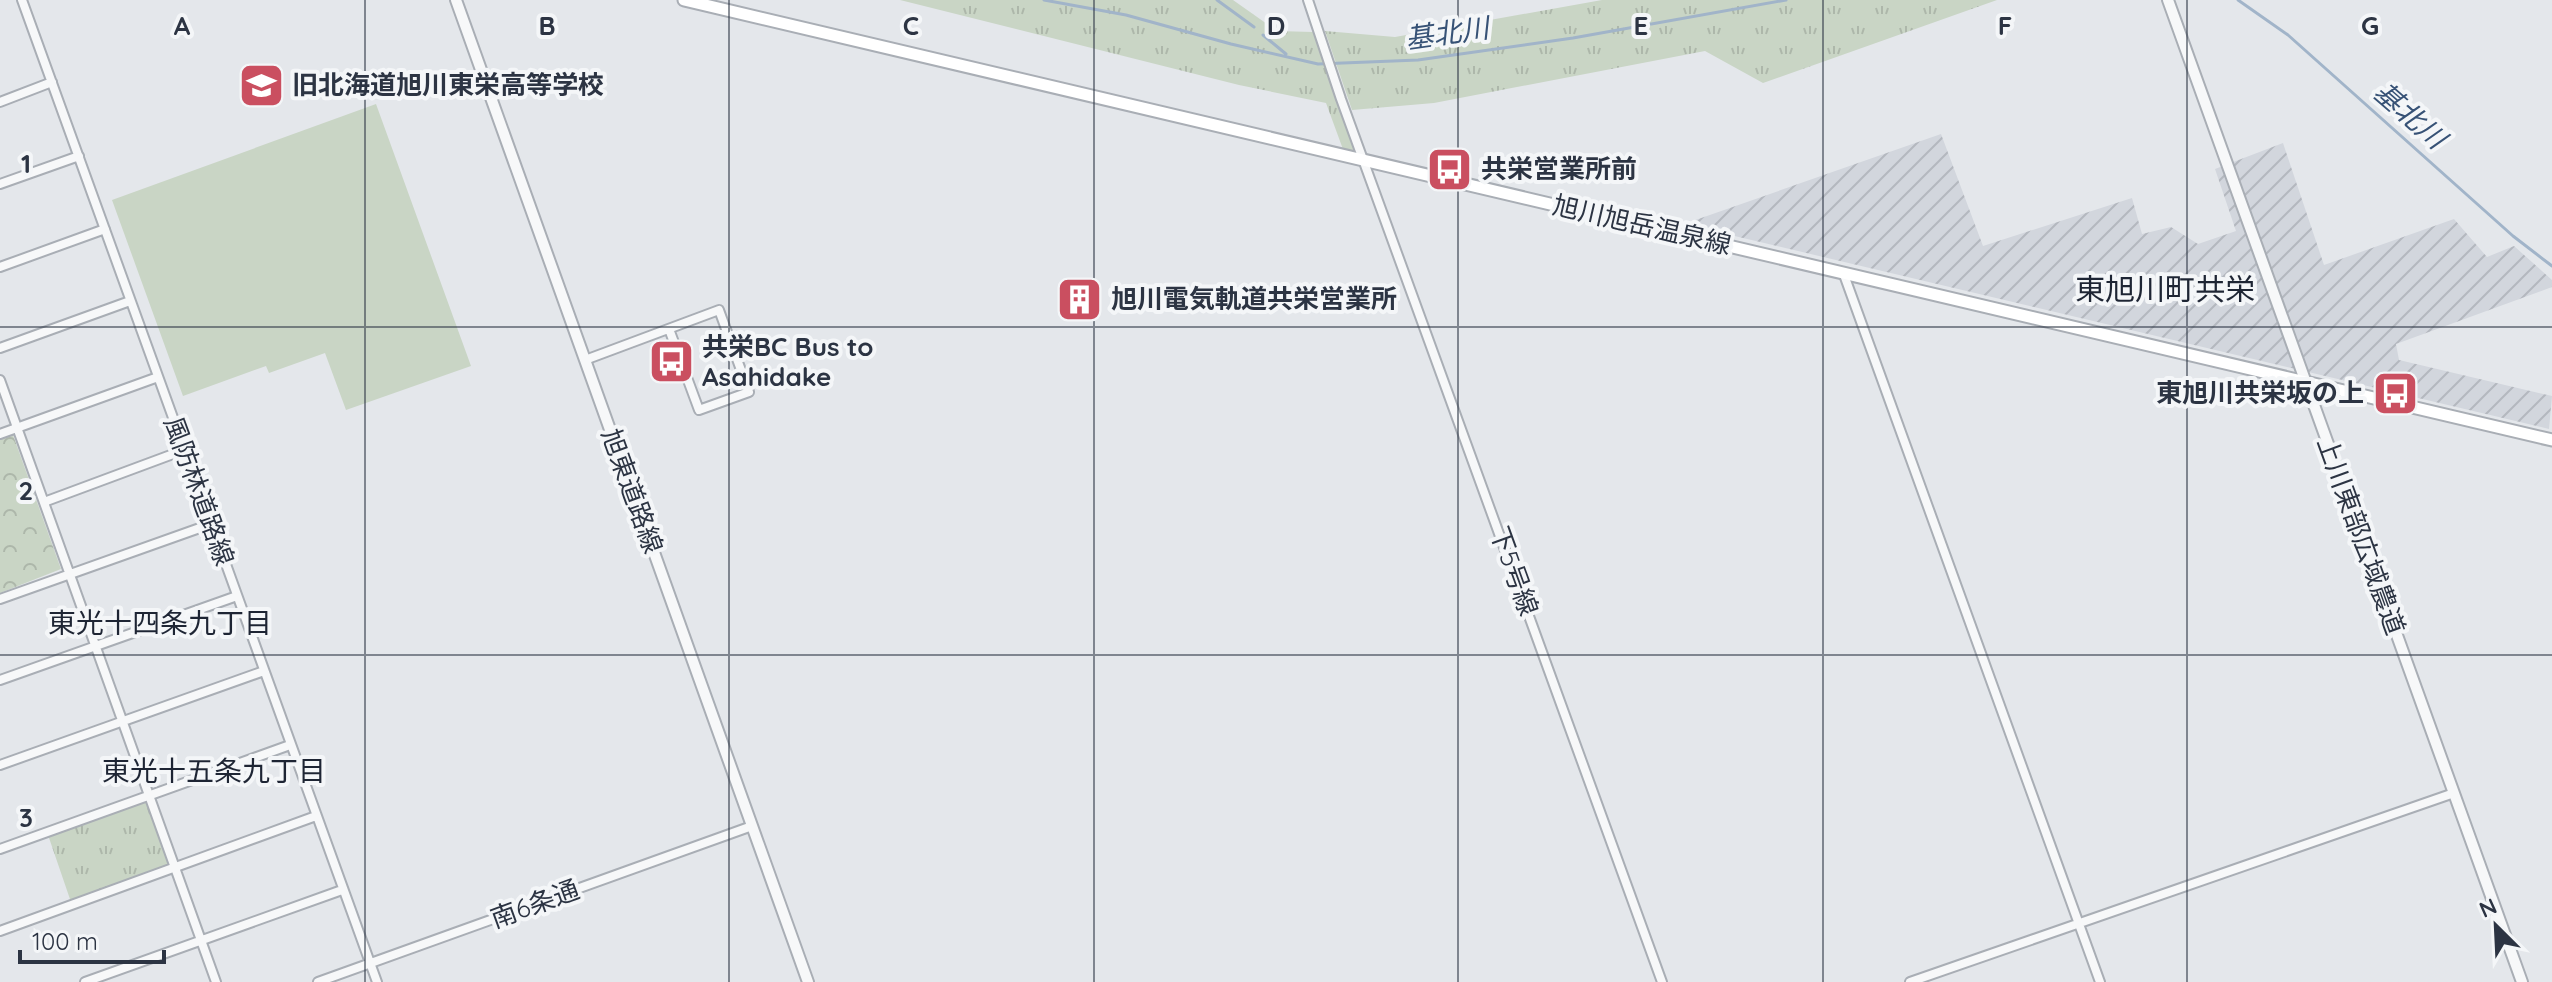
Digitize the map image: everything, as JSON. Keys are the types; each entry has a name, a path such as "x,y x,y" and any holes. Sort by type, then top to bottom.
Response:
{"main road":[{"name":"旭川旭岳温泉線","path":"684,0 2552,440"}],"street":[{"name":"風防林道路線","path":"22,0 377,982"},
{"name":"旭東道路線","path":"456,0 808,982"},
{"name":"下5号線","path":"1308,0 1662,982"},
{"name":"上川東部広域農道","path":"2168,0 2522,982"},
{"path":"0,102 52,82"},
{"path":"0,184 79,156"},
{"path":"0,267 105,229"},
{"path":"1843,272 2100,982"},
{"path":"0,348 130,301"},
{"path":"585,360 719,310 749,392 699,410 669,329"},
{"path":"0,434 158,377"},
{"path":"0,380 216,982"},
{"path":"44,502 184,450"},
{"path":"0,599 211,524"},
{"path":"0,680 237,596"},
{"path":"0,765 264,671"},
{"path":"0,849 290,745"},
{"path":"1910,982 2454,793"},
{"path":"0,931 316,816"},
{"name":"南6条通","path":"318,982 752,826"},
{"path":"85,982 342,890"}],"shaded area":[{"path":"1941,134 1983,246 2132,198 2142,234 2171,227 2198,244 2236,231 2215,169 2283,143 2324,265 2454,219 2487,257 2514,246 2552,280 2552,287 2396,344 2399,360 2552,396 2549,429 1684,224"}],"green space":[{"path":"900,0 1233,0 1277,31 1313,32 1357,155 1344,152 1326,103 1239,85"},
{"path":"1602,0 1997,0 1763,83 1705,51 1434,103 1352,110 1325,31 1395,37"},
{"path":"376,104 471,366 346,410 325,353 269,373 266,366 183,396 112,200"},
{"path":"13,435 61,569 0,593 0,439"},
{"path":"149,796 176,868 72,905 47,832"}],"waterway":[{"name":"基北川","path":"1044,0 1126,15 1318,64 1418,60 1573,38 1786,0"},
{"name":"基北川","path":"1217,0 1254,27"},
{"name":"基北川","path":"2238,0 2288,35 2513,236 2552,266"},
{"name":"基北川","path":"1263,35 1286,54"}],"place":[{"name":"旧北海道旭川東栄高等学校","path":"261,85"},
{"name":"共栄営業所前","path":"1450,169"},
{"name":"旭川電気軌道共栄営業所","path":"1080,299"},
{"name":"共栄BC Bus to Asahidake","path":"671,362"},
{"name":"東旭川共栄坂の上","path":"2395,393"}],"district":[{"name":"東旭川町共栄","path":"2165,290"},
{"name":"東光十四条九丁目","path":"160,623"},
{"name":"東光十五条九丁目","path":"214,771"}]}
